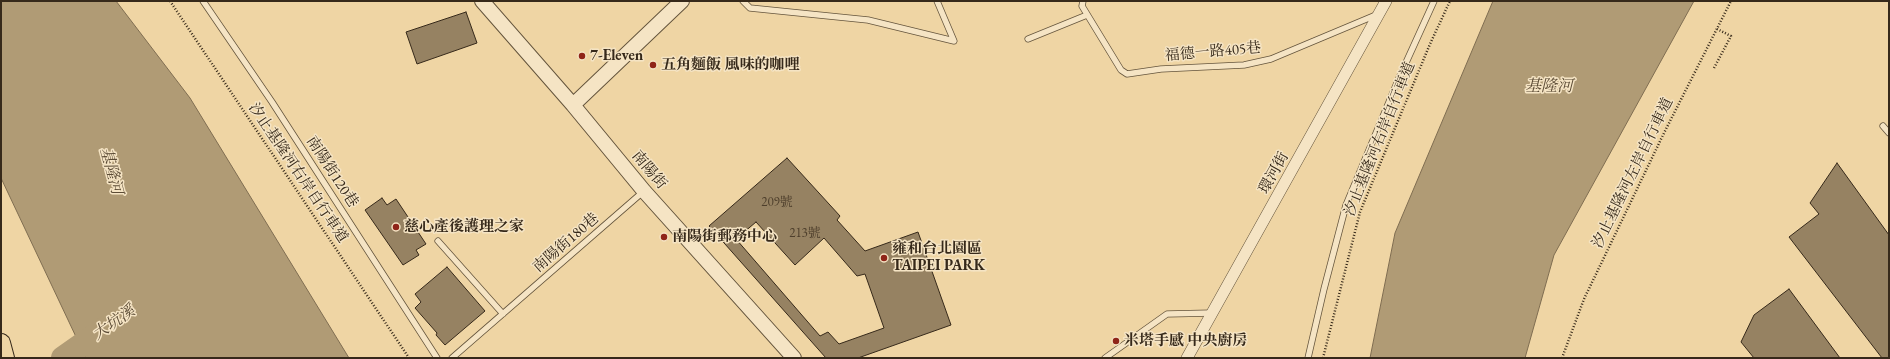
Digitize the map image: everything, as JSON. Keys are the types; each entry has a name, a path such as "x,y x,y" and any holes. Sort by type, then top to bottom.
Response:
{"highway":[{"path":"1,343 5,358"}],"street":[{"name":"南陽街","path":"482,1 573,105 644,191 794,358"},
{"path":"573,105 682,1"},
{"name":"環河街","path":"1187,358 1386,1"}],"lane":[{"name":"南陽街120巷","path":"203,1 272,102 437,358"},
{"path":"743,1 750,8 868,20 954,41 937,1"},
{"name":"福德一路405巷","path":"1082,1 1082,6 1121,70 1127,74 1161,69 1244,65 1271,59 1379,14"},
{"path":"1308,358 1346,205 1399,78 1434,1"},
{"path":"1028,39 1087,14"},
{"path":"1883,126 1889,133"},
{"name":"南陽街180巷","path":"452,358 644,191"},
{"path":"438,241 503,314"},
{"path":"1105,358 1168,314 1212,313"}],"path":[{"name":"汐止基隆河右岸自行車道","path":"170,1 409,358"},
{"name":"汐止基隆河右岸自行車道","path":"1323,358 1360,212 1430,44 1450,1"},
{"name":"汐止基隆河左岸自行車道","path":"1562,358 1584,299 1664,133 1731,1"},
{"path":"1714,68 1731,36 1717,29"}],"water":[{"name":"基隆河","path":"1,1 116,1 190,98 349,358 86,358 1,178"},
{"name":"基隆河","path":"1493,1 1694,1 1554,255 1525,358 1370,358 1395,233"}],"building":[{"path":"466,12 477,43 417,64 406,32"},
{"name":"雍和台北園區 TAIPEI PARK","path":"787,158 840,216 837,220 865,251 918,232 951,325 858,358 826,358 709,226","holes":["756,222 795,265 824,238 857,276 865,274 884,328 839,344 828,332 820,336 736,239"]},
{"path":"1837,163 1889,235 1889,358 1882,358 1789,237 1819,214 1810,203"},
{"name":"慈心產後護理之家","path":"382,198 387,205 396,199 426,244 416,250 419,255 403,265 365,210"},
{"path":"447,267 485,311 445,345 436,335 437,333 415,308 421,302 415,294"},
{"path":"1789,289 1840,358 1754,358 1741,342 1754,315"}],"waterway":[{"name":"大坑溪","path":"63,358 107,327"}],"place":[{"name":"7-Eleven","path":"582,56"},
{"name":"五角麵飯 風味的咖哩","path":"653,65"},
{"name":"慈心產後護理之家","path":"396,227"},
{"name":"南陽街郵務中心","path":"664,237"},
{"name":"雍和台北園區 TAIPEI PARK","path":"884,258"},
{"name":"米塔手感 中央廚房","path":"1116,341"}]}
